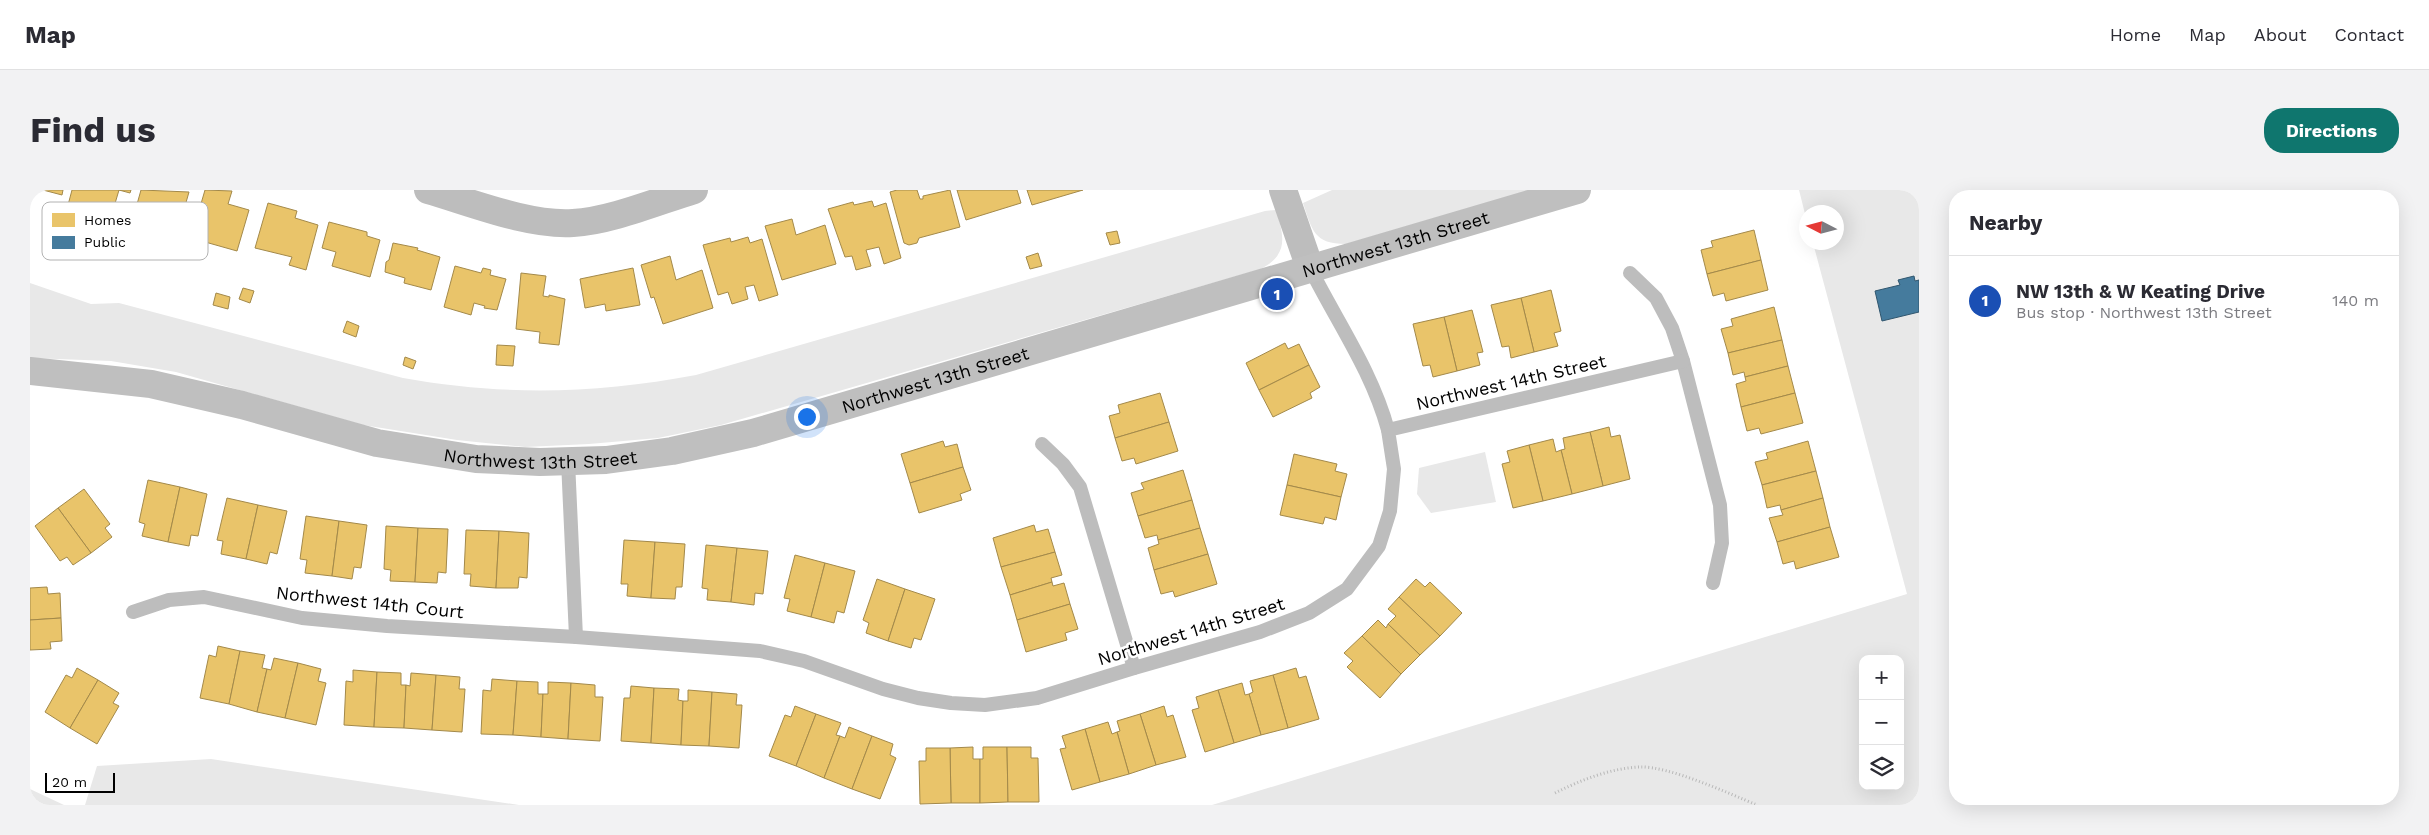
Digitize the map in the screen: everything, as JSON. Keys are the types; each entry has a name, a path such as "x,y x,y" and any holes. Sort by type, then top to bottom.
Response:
{"main road":[{"name":"Northwest 13th Street","path":"35,373 109,378 151,384 242,405 377,443 422,452 476,460 606,460 672,451 754,433 1577,190"}],"street":[{"path":"428,190 528,218 571,223 593,221 694,190"},
{"path":"1283,190 1310,268"}],"lane":[{"path":"1310,268 1358,355 1388,430"},
{"path":"1630,273 1656,298 1672,328 1683,361 1720,505 1722,543 1713,583"},
{"name":"Northwest 14th Street","path":"576,637 760,651 804,661 892,691 951,703 985,705 1037,698 1260,632 1309,613 1346,589 1379,546 1390,511 1394,469 1388,430 1683,361"},
{"path":"1042,444 1063,464 1080,486 1134,668"},
{"path":"568,461 576,637"},
{"name":"Northwest 14th Court","path":"133,612 169,600 204,597 302,618 387,626 576,637"}],"path":[{"path":"1555,793 1601,775 1640,767 1658,769 1714,787 1757,805"}],"shaded area":[{"path":"1332,190 1530,190 1346,244 1327,241 1316,234 1303,203"},
{"path":"1799,190 1919,190 1919,805 1212,805 1907,594 1815,250 1844,250 1844,205 1803,205"},
{"path":"1276,210 1281,228 1282,244 1276,257 1261,269 721,425 658,438 525,447 457,440 363,425 176,372 111,361 30,358 30,283 91,304 119,303 403,378 440,384 513,390 586,389 622,386 696,375 1265,211"},
{"path":"1485,452 1496,502 1431,513 1417,494 1419,468"},
{"path":"211,759 519,805 85,805 97,766"},
{"path":"30,789 64,805 30,805"}],"building: Homes":[{"path":"43,190 63,190 62,195"},
{"path":"72,190 119,190 115,202 69,202"},
{"path":"119,190 131,190 130,193"},
{"path":"141,190 189,192 186,202 138,202"},
{"path":"205,190 232,191 228,204 249,210 237,251 208,243 208,202 202,202"},
{"path":"917,190 920,199 923,199 923,196 950,190 960,227 919,238 917,243 909,245 904,243 890,192"},
{"path":"957,190 1017,190 1021,203 966,220"},
{"path":"1027,190 1083,190 1032,205"},
{"path":"872,201 874,207 886,203 901,258 884,264 879,247 866,250 871,266 856,270 852,256 845,257 828,209 853,202 854,205"},
{"path":"268,203 297,211 295,218 318,225 306,270 289,265 292,257 255,248"},
{"path":"792,219 796,235 825,225 836,264 782,280 765,226"},
{"path":"329,222 367,232 367,236 380,240 370,277 332,266 336,252 322,248"},
{"path":"1754,230 1761,260 1707,274 1701,250 1713,247 1711,241"},
{"path":"1117,231 1120,243 1110,245 1106,233"},
{"path":"748,237 750,243 762,239 778,295 759,301 754,285 745,287 748,299 732,304 728,292 718,295 703,245 730,238 731,242"},
{"path":"393,243 418,248 417,250 440,257 431,290 404,283 405,278 385,272 386,262 389,260"},
{"path":"1038,253 1042,266 1030,269 1026,257"},
{"path":"670,256 676,280 702,270 713,308 663,324 654,297 651,298 641,265"},
{"path":"1761,260 1768,290 1726,301 1724,293 1713,296 1707,274"},
{"path":"455,266 481,273 483,268 491,270 490,275 506,279 497,310 484,308 485,306 474,303 471,315 444,307"},
{"path":"633,268 640,305 606,311 605,304 585,308 580,279"},
{"path":"521,273 546,276 543,296 549,297 549,295 565,299 559,345 539,343 540,332 516,329"},
{"path":"243,288 254,291 250,303 239,299"},
{"path":"1551,290 1561,331 1554,333 1558,346 1534,352 1521,298"},
{"path":"216,293 230,297 228,309 213,305"},
{"path":"1521,298 1534,352 1511,358 1509,346 1502,347 1491,305"},
{"path":"1774,307 1782,340 1728,353 1721,329 1733,326 1731,319"},
{"path":"1472,310 1483,352 1477,353 1480,365 1457,371 1444,317"},
{"path":"1444,317 1457,371 1433,377 1430,365 1423,366 1413,324"},
{"path":"347,321 359,326 356,337 343,332"},
{"path":"1782,340 1788,366 1745,377 1744,372 1733,375 1728,353"},
{"path":"1285,343 1288,349 1299,344 1309,365 1259,390 1246,363"},
{"path":"497,345 515,346 513,366 496,365"},
{"path":"405,357 416,361 413,369 403,365"},
{"path":"1309,365 1320,387 1310,393 1312,398 1273,417 1259,390"},
{"path":"1788,366 1795,393 1741,407 1736,384 1746,381 1745,377"},
{"path":"1160,393 1169,422 1115,438 1109,416 1120,413 1118,405"},
{"path":"1795,393 1803,423 1761,434 1759,428 1747,431 1741,407"},
{"path":"1169,422 1178,451 1136,464 1134,458 1122,461 1115,438"},
{"path":"1609,427 1611,437 1620,435 1630,479 1603,486 1590,432"},
{"path":"1590,432 1603,486 1572,494 1561,450 1565,449 1563,438"},
{"path":"1553,439 1556,452 1561,450 1572,494 1543,501 1529,445"},
{"path":"943,441 945,447 957,444 963,467 910,483 901,454"},
{"path":"1808,441 1816,471 1762,485 1755,462 1768,459 1766,453"},
{"path":"1529,445 1543,501 1513,508 1502,464 1510,462 1507,451"},
{"path":"1294,454 1337,464 1335,471 1347,474 1341,497 1287,485"},
{"path":"963,467 971,490 960,494 962,500 919,513 910,483"},
{"path":"1183,470 1192,500 1138,516 1131,493 1144,489 1141,483"},
{"path":"1816,471 1823,498 1781,510 1780,505 1767,508 1762,485"},
{"path":"148,480 180,487 168,542 142,536 145,524 139,522"},
{"path":"1287,485 1341,497 1336,520 1325,517 1323,524 1280,515"},
{"path":"180,487 207,494 198,536 191,535 189,546 168,542"},
{"path":"84,489 110,524 105,528 112,537 91,553 58,508"},
{"path":"227,498 258,505 246,559 221,554 223,541 217,540"},
{"path":"1823,498 1830,527 1777,542 1769,518 1783,515 1781,510"},
{"path":"1192,500 1200,528 1158,540 1157,535 1145,538 1138,516"},
{"path":"258,505 287,511 277,554 270,552 267,564 246,559"},
{"path":"58,508 91,553 73,565 67,557 60,561 35,526"},
{"path":"306,516 339,521 332,576 305,573 307,560 300,559"},
{"path":"339,521 367,525 361,568 354,567 352,579 332,576"},
{"path":"1034,525 1036,532 1048,529 1055,552 1001,567 993,538"},
{"path":"386,526 418,528 415,582 390,581 391,570 384,569"},
{"path":"1830,527 1839,557 1796,569 1794,561 1783,564 1777,542"},
{"path":"418,528 448,529 446,573 438,572 437,583 415,582"},
{"path":"1200,528 1208,554 1154,570 1148,548 1159,544 1158,540"},
{"path":"466,530 499,531 496,588 470,586 471,574 464,574"},
{"path":"499,531 529,533 527,578 519,577 518,588 496,588"},
{"path":"624,540 655,542 651,598 627,596 628,584 621,584"},
{"path":"655,542 685,544 682,587 676,587 675,599 651,598"},
{"path":"706,545 737,548 731,602 707,600 708,589 702,588"},
{"path":"737,548 768,551 763,594 755,593 754,605 731,602"},
{"path":"1055,552 1062,575 1051,578 1052,582 1010,595 1001,567"},
{"path":"1208,554 1217,584 1175,597 1173,591 1161,594 1154,570"},
{"path":"795,555 825,563 811,617 787,611 790,599 784,598"},
{"path":"825,563 855,571 844,613 837,611 834,623 811,617"},
{"path":"877,579 905,589 888,641 866,633 869,623 863,620"},
{"path":"1416,579 1425,587 1430,582 1462,613 1440,636 1399,597"},
{"path":"1052,582 1053,586 1064,583 1070,604 1017,620 1010,595"},
{"path":"47,587 48,594 60,593 61,618 30,620 30,588"},
{"path":"905,589 935,599 921,640 914,638 911,648 888,641"},
{"path":"1399,597 1440,636 1420,655 1388,624 1396,616 1388,609"},
{"path":"1070,604 1078,629 1065,633 1067,640 1026,652 1017,620"},
{"path":"61,618 62,641 50,642 51,649 30,650 30,620"},
{"path":"1378,620 1386,628 1388,624 1420,655 1401,674 1362,636"},
{"path":"1362,636 1401,674 1380,698 1347,667 1353,661 1344,653"},
{"path":"218,646 240,651 229,704 200,698 209,655 216,657"},
{"path":"240,651 265,655 262,668 267,669 257,712 229,704"},
{"path":"274,658 298,663 285,718 257,712 267,669 271,670"},
{"path":"298,663 321,669 318,681 326,683 316,725 285,718"},
{"path":"77,668 98,680 70,728 45,712 66,675 72,678"},
{"path":"1296,668 1299,678 1306,676 1319,719 1288,728 1273,675"},
{"path":"353,670 377,672 374,727 344,725 346,681 353,682"},
{"path":"377,672 401,673 401,685 406,685 404,728 374,727"},
{"path":"411,673 436,675 432,730 404,728 406,685 410,686"},
{"path":"436,675 460,677 459,689 465,689 462,732 432,730"},
{"path":"1273,675 1288,728 1261,735 1249,694 1253,692 1250,681"},
{"path":"492,679 517,681 513,735 481,734 483,690 491,691"},
{"path":"98,680 119,693 113,703 119,706 97,744 70,728"},
{"path":"517,681 538,682 538,694 543,694 541,737 513,735"},
{"path":"548,682 571,683 568,739 541,737 543,694 548,694"},
{"path":"571,683 595,685 595,697 603,697 600,741 568,739"},
{"path":"1242,683 1245,695 1249,694 1261,735 1234,743 1218,690"},
{"path":"631,686 654,688 651,743 621,741 624,698 630,698"},
{"path":"654,688 679,689 678,700 683,701 681,745 651,743"},
{"path":"688,690 712,692 709,746 681,745 683,701 688,701"},
{"path":"1218,690 1234,743 1205,752 1192,710 1199,708 1196,697"},
{"path":"712,692 737,694 736,705 742,705 739,748 709,746"},
{"path":"795,706 816,714 796,766 769,756 785,715 791,717"},
{"path":"1164,706 1167,717 1173,715 1186,757 1156,765 1140,714"},
{"path":"816,714 841,723 836,735 840,736 824,778 796,766"},
{"path":"1140,714 1156,765 1129,774 1117,732 1120,731 1117,721"},
{"path":"1108,722 1112,734 1117,732 1129,774 1100,782 1085,729"},
{"path":"849,727 872,736 852,789 824,778 840,736 845,738"},
{"path":"1085,729 1100,782 1072,790 1060,749 1066,748 1062,736"},
{"path":"872,736 893,744 890,755 896,758 880,799 852,789"},
{"path":"973,747 973,759 980,759 980,803 951,803 950,748"},
{"path":"983,747 1007,747 1008,802 980,803 980,759 983,759"},
{"path":"1007,747 1031,747 1031,758 1038,758 1039,802 1008,802"},
{"path":"926,748 950,748 951,803 920,804 919,761 926,761"}],"building: Public":[{"path":"1914,276 1915,281 1919,280 1919,312 1882,321 1875,291 1900,285 1898,280"}],"place":[{"name":"NW 13th & W Keating Drive","path":"1277,294"}]}
